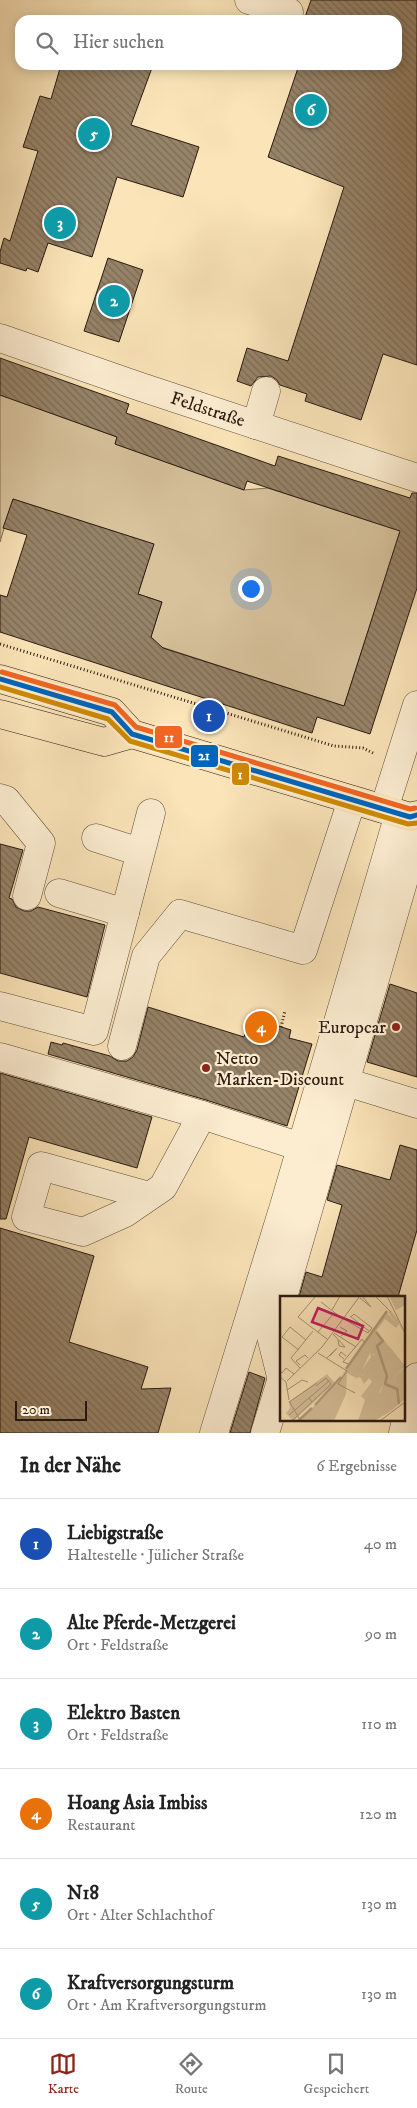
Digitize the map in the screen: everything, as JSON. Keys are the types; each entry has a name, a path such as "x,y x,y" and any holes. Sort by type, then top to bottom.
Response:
{"main road":[{"path":"0,679 112,712 132,734 405,816"},
{"path":"0,714 104,742 132,734"}],"street":[{"path":"249,0 290,11"},
{"name":"Feldstraße","path":"0,338 417,478"},
{"path":"256,425 266,391"},
{"path":"214,1433 405,816 417,705"},
{"path":"0,798 6,800 41,843 27,896"},
{"path":"122,1046 146,956 180,914 303,950 352,800"},
{"path":"0,1006 94,1031 151,813"},
{"path":"282,1296 410,858 405,816"},
{"path":"96,838 140,852"},
{"path":"59,892 125,913"},
{"path":"0,1057 202,1115 301,1147"},
{"path":"346,1082 417,1104"},
{"path":"149,1196 163,1187 202,1115"},
{"path":"280,1306 271,1336 280,1372"},
{"path":"404,1421 417,1377"},
{"path":"265,1433 280,1384"}],"path":[{"path":"0,644 334,746 363,748 378,755"},
{"path":"280,1027 285,1011"}],"shaded area":[{"path":"0,395 117,437 115,444 244,490 268,488 400,531 344,706 149,643 162,602 138,594 153,544 13,499 0,542"}],"building":[{"path":"311,0 417,0 417,365 383,354 361,420 305,401 307,394 280,385 271,376 258,377 251,386 237,381 247,348 288,361 344,187 268,157 297,70 402,70 402,15 306,15"},
{"path":"60,70 151,70 131,125 199,147 183,197 117,177 92,257 48,243 38,272 27,268 26,271 0,263 0,252 4,238 10,241 38,151 23,147 40,96 51,99"},
{"path":"108,258 143,270 119,342 84,331"},
{"path":"0,358 129,404 126,413 275,466 278,456 410,498 412,493 417,493 417,588 370,734 317,717 312,733 0,632 0,595 7,597 27,535 3,528 13,499 154,544 138,594 162,602 151,637 163,648 344,706 400,531 247,481 244,490 115,444 117,437 0,395"},
{"path":"0,844 23,850 9,898 12,899 16,907 24,911 31,911 38,907 105,925 87,997 0,973"},
{"name":"Europcar","path":"390,984 417,993 417,1077 367,1062"},
{"name":"Netto Marken-Discount","path":"148,1007 244,1037 250,1017 291,1030 289,1038 312,1044 287,1126 206,1100 48,1054 51,1042 62,1045 63,1043 110,1056 118,1061 127,1061 133,1057 137,1050"},
{"path":"0,1073 152,1117 137,1168 29,1137 6,1219 0,1219"},
{"path":"400,1145 417,1150 417,1230 398,1296 299,1296 306,1272 322,1277 342,1205 327,1200 337,1165 390,1180"},
{"path":"0,1228 94,1256 69,1342 148,1367 141,1389 171,1388 158,1433 0,1433"},
{"path":"249,1372 265,1378 250,1433 230,1433"}],"transit line":[{"name":"11","path":"2,672 115,705 136,727 410,809 415,808"},
{"name":"21","path":"0,679 112,712 132,734 410,817 417,815"},
{"name":"1","path":"0,687 108,719 130,741 408,824 417,823"}],"place":[{"name":"Kraftversorgungsturm","path":"311,110"},
{"name":"N18","path":"94,134"},
{"name":"Elektro Basten","path":"60,223"},
{"name":"Alte Pferde-Metzgerei","path":"114,301"},
{"name":"Liebigstraße","path":"209,716"},
{"name":"Hoang Asia Imbiss","path":"261,1027"},
{"name":"Europcar","path":"396,1027"},
{"name":"Netto Marken-Discount","path":"206,1068"}]}
